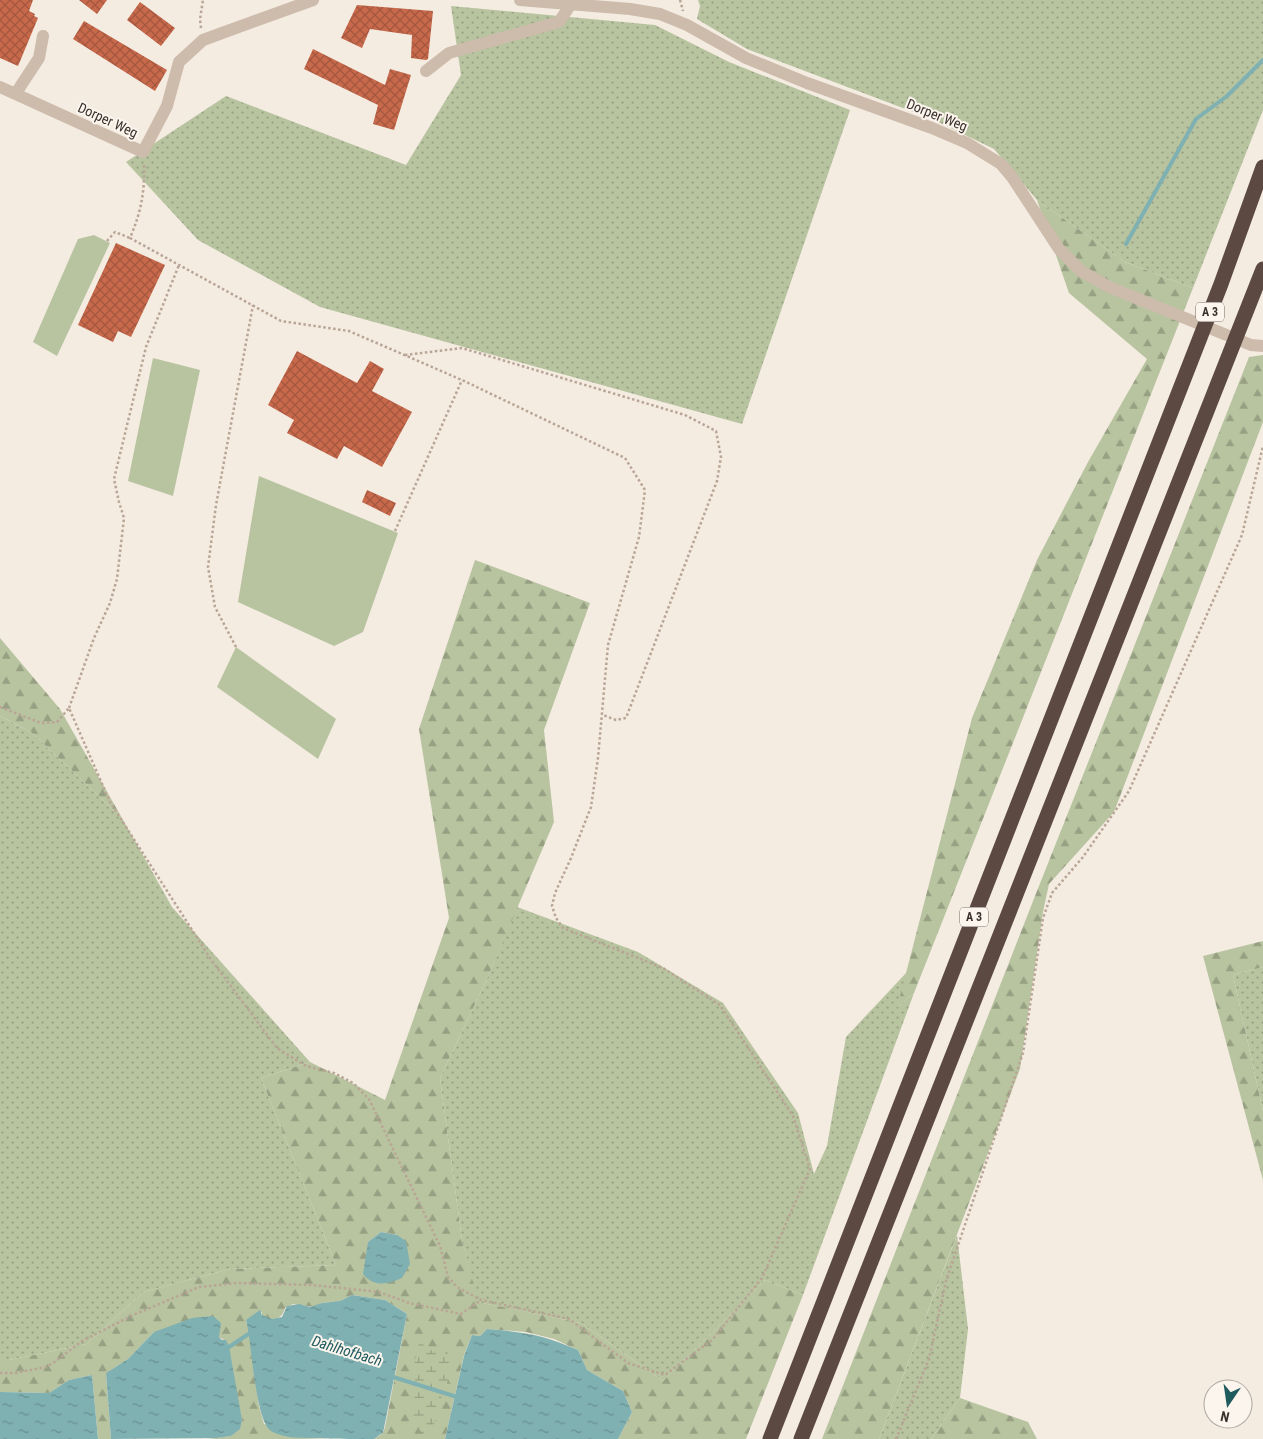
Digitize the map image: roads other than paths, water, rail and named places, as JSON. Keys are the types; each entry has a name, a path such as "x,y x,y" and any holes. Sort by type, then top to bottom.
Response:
{"highway":[{"name":"A 3","path":"770,1439 1214,303 1263,167"},
{"name":"A 3","path":"801,1439 1263,269"}],"street":[{"name":"Dorper Weg","path":"0,87 142,152 167,106 178,62 203,40 313,0"},
{"name":"Dorper Weg","path":"520,0 630,9 660,14 687,25 746,58 967,143 1001,164 1012,177 1059,249 1081,271 1109,287 1147,303 1257,345"},
{"path":"426,71 449,53 560,22 571,4"},
{"path":"16,94 39,58 42,36"}],"water":[{"path":"381,1232 397,1235 406,1241 410,1264 402,1278 381,1284 372,1281 363,1274 368,1242"},
{"path":"352,1295 385,1300 407,1314 383,1433 374,1439 295,1438 276,1434 266,1424 261,1413 246,1320 260,1310 262,1315 272,1319 282,1317 287,1306 299,1304 310,1307 322,1303 340,1301"},
{"path":"213,1316 221,1323 219,1337 222,1340 226,1340 229,1346 242,1420 240,1429 231,1436 217,1438 111,1439 106,1373 128,1359 154,1332 192,1318"},
{"path":"487,1329 534,1335 578,1350 587,1370 623,1391 632,1412 618,1439 445,1439 464,1356 472,1335 480,1336"},
{"path":"92,1375 98,1439 0,1439 0,1392 49,1393 69,1380"}],"waterway":[{"path":"1126,244 1196,119 1227,96 1263,60"},
{"name":"Dahlhofbach","path":"226,1349 250,1333 254,1335"},
{"name":"Dahlhofbach","path":"390,1376 457,1397"}]}
